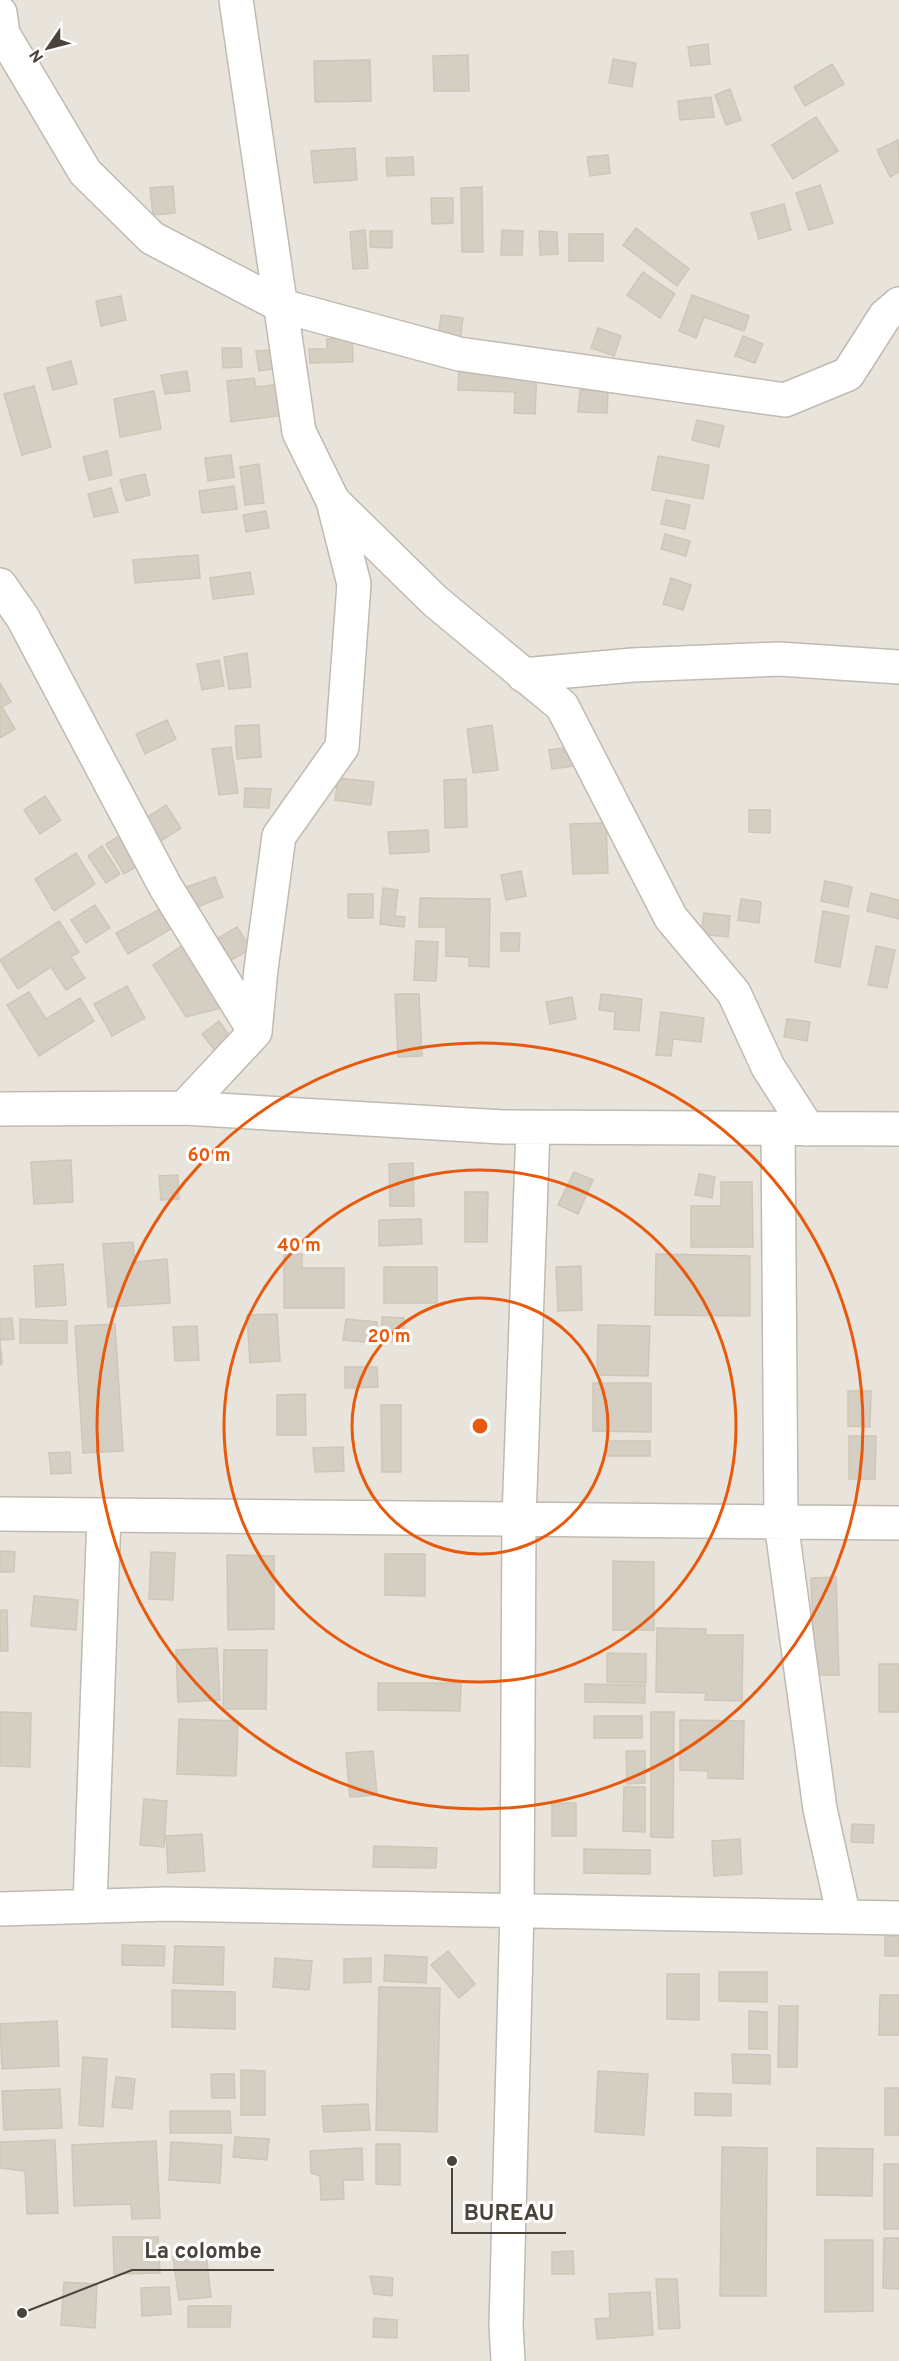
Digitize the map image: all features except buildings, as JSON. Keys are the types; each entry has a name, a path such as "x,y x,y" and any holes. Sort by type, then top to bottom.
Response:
{"street":[{"path":"184,1108 255,1032 279,836 342,747 354,584 333,501 299,432 236,0"},
{"path":"0,13 3,34 85,172 152,238 282,306 459,354 785,400 848,374 885,316 899,304"},
{"path":"333,501 435,601 562,706 671,918 734,993 793,1129 781,1522 820,1809 844,1917"},
{"path":"0,585 23,618 165,886 255,1032"},
{"path":"523,675 633,665 779,659 899,667"},
{"path":"0,1109 184,1108 532,1128 899,1129"},
{"path":"508,2361 506,2326 517,1911 519,1519 532,1128"},
{"path":"0,1514 899,1523"},
{"path":"90,1905 104,1515"},
{"path":"0,1909 168,1904 899,1918"}],"shaded area":[{"path":"0,0 899,0 899,2361 0,2361"}],"place":[{"name":"BUREAU","path":"452,2161"},
{"name":"La colombe","path":"22,2313"}]}
